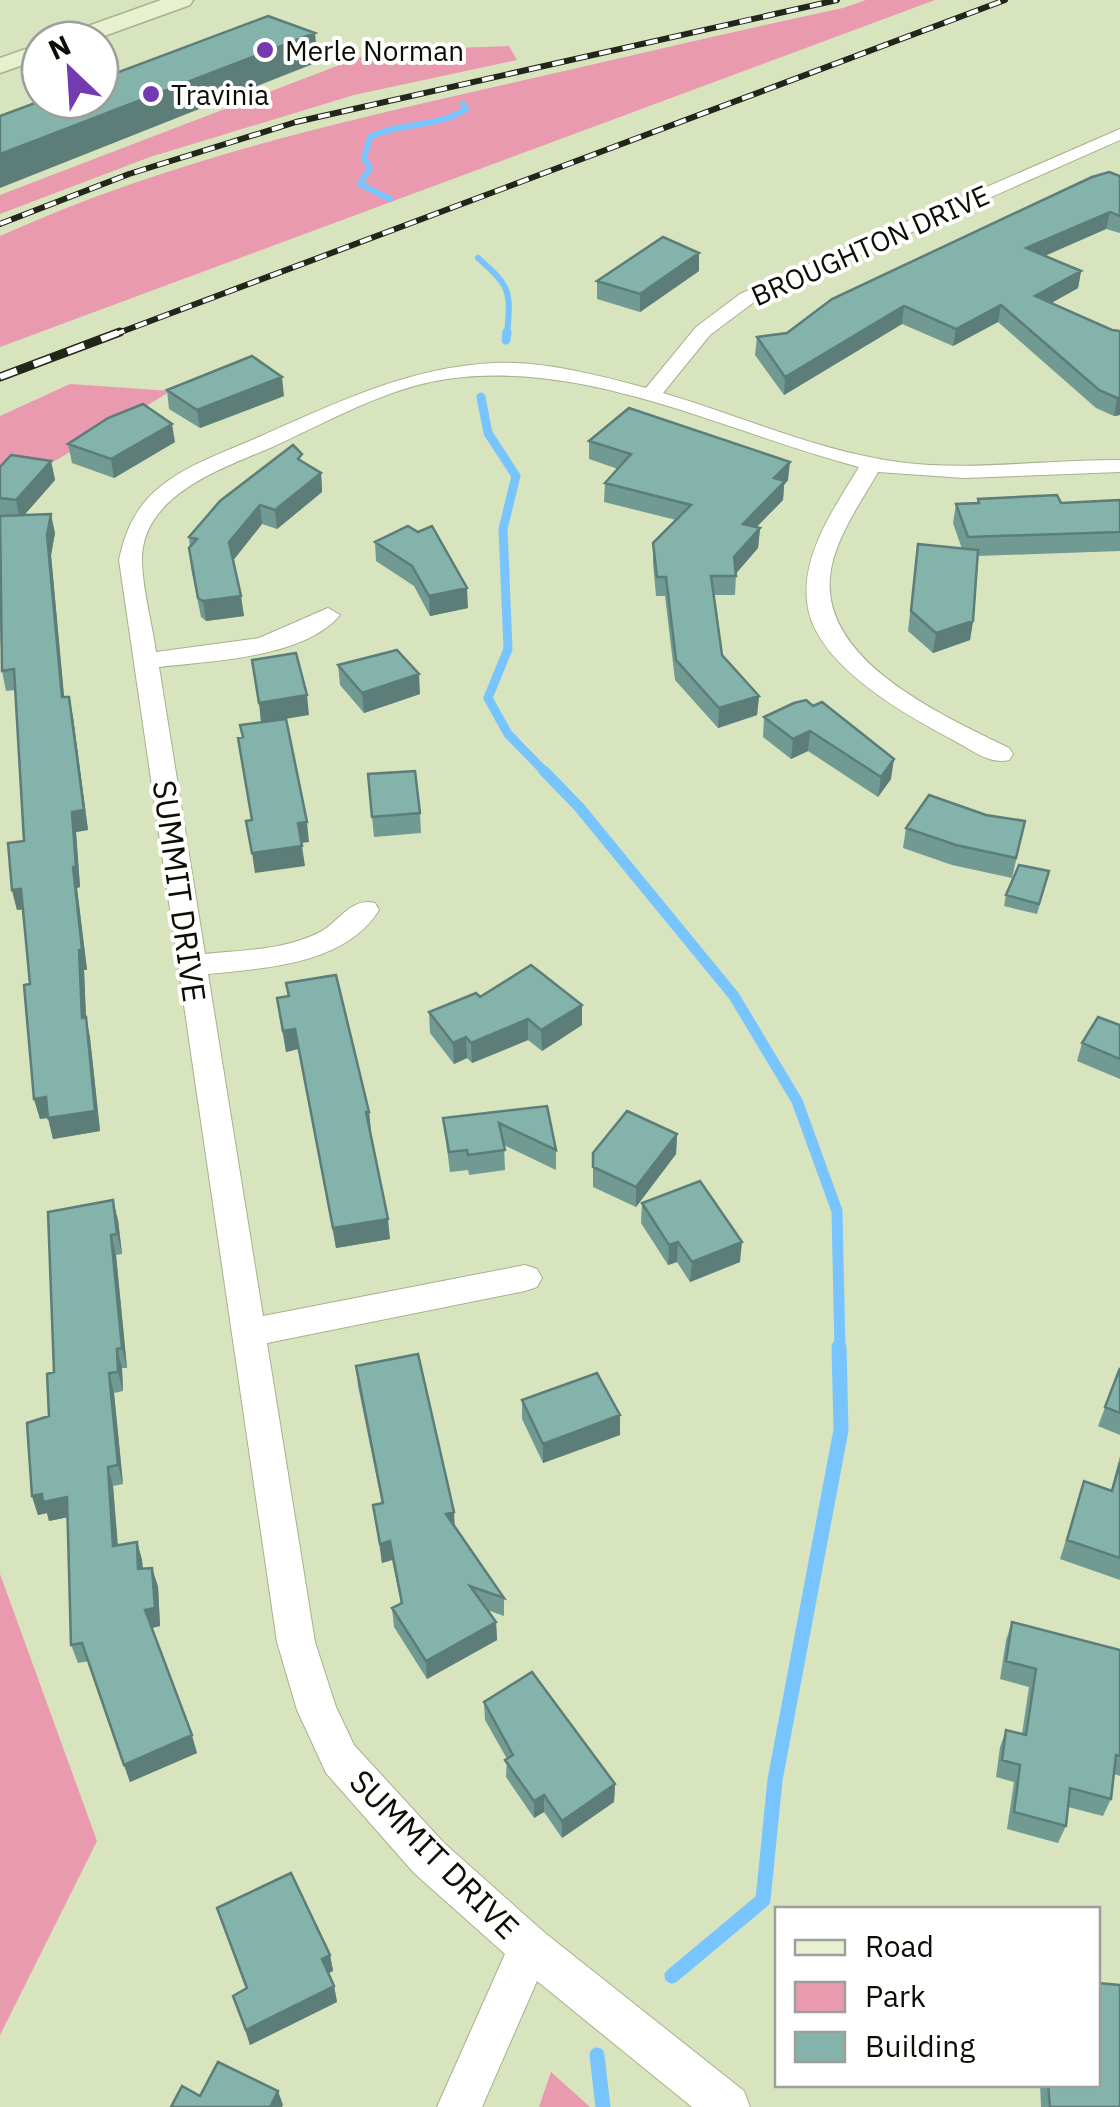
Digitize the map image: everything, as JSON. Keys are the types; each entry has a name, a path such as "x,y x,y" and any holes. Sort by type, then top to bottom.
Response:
{"main road":[{"path":"120,23 182,0"}],"street":[{"name":"BROUGHTON DRIVE","path":"649,397 703,332 747,298 1120,135"},
{"name":"SUMMIT DRIVE","path":"728,2107 530,1948 429,1858 340,1759 317,1710 296,1642 246,1333 130,560 133,532 167,492 188,478 367,399 443,374 504,367 548,371 649,397 872,464 963,472 1120,466"},
{"path":"872,464 818,574 821,614 842,650 866,672 939,722 1000,754"},
{"path":"146,660 267,644 296,634 328,614"},
{"path":"190,966 309,950 353,924 365,910"},
{"path":"246,1333 525,1278"},
{"path":"459,2107 530,1948"}],"green space":[{"path":"866,0 935,0 0,347 0,236 61,210 182,167 305,132"},
{"path":"509,46 517,60 354,95 150,157 0,214 0,195 376,51"},
{"path":"70,384 171,391 0,494 0,416"},
{"path":"0,1574 97,1841 0,2035"},
{"path":"551,2072 590,2107 539,2107"}],"building":[{"path":"268,16 315,33 120,108 120,72"},
{"path":"20,109 20,120 89,120 0,154 0,116"},
{"path":"1109,172 1120,176 1120,216 1110,212 1026,248 1081,271 1035,296 1120,331 1120,398 1099,390 1001,305 956,329 904,306 785,377 757,337 787,333 832,299"},
{"path":"663,237 699,253 640,294 597,281"},
{"path":"252,356 282,377 197,410 167,390"},
{"path":"143,404 172,424 111,459 68,444 108,418"},
{"path":"629,408 790,462 774,478 785,481 743,524 760,528 734,557 736,576 711,576 722,655 759,696 719,708 676,660 666,577 657,577 653,543 691,505 605,483 631,454 589,441"},
{"path":"293,445 302,454 298,459 321,473 275,510 260,505 229,542 241,596 203,601 198,598 189,548 197,539 189,537 220,501"},
{"path":"11,455 51,461 16,500 0,498 0,467"},
{"path":"1057,495 1061,503 1120,500 1120,532 968,537 956,504 979,503 978,499"},
{"path":"51,514 47,535 62,697 69,697 84,810 72,812 73,867 82,949 82,1018 86,1017 95,1111 48,1118 46,1097 34,1099 24,985 30,984 21,889 12,890 8,843 24,841 14,669 2,671 0,516"},
{"path":"408,526 418,532 432,526 467,588 429,596 412,566 375,542"},
{"path":"918,544 978,550 973,621 936,633 911,611"},
{"path":"397,650 419,674 362,693 338,665"},
{"path":"296,653 307,695 259,703 252,660"},
{"path":"806,700 813,706 822,702 894,759 881,777 810,731 793,739 764,717"},
{"path":"286,719 307,822 298,823 302,846 252,853 246,821 252,820 238,738 243,737 240,725"},
{"path":"415,771 420,813 372,817 368,774"},
{"path":"929,795 986,815 1025,821 1016,858 956,845 906,828"},
{"path":"1019,865 1049,871 1039,904 1006,895"},
{"path":"531,965 582,1005 541,1030 528,1019 471,1043 466,1037 453,1043 429,1012 476,993 480,997"},
{"path":"336,975 369,1112 388,1219 333,1228 295,1029 283,1031 277,998 289,996 286,983"},
{"path":"1098,1017 1120,1025 1120,1059 1082,1043"},
{"path":"547,1106 556,1150 499,1123 505,1150 468,1155 467,1150 449,1152 443,1118"},
{"path":"627,1111 677,1134 636,1187 593,1167 593,1153"},
{"path":"700,1181 742,1242 692,1262 678,1242 669,1245 642,1203"},
{"path":"113,1200 117,1234 111,1235 122,1348 117,1349 118,1372 109,1373 118,1465 108,1467 113,1546 137,1542 138,1569 152,1568 155,1608 145,1610 192,1735 124,1765 82,1643 71,1645 67,1497 43,1502 42,1494 32,1496 27,1423 49,1416 47,1374 54,1372 48,1212"},
{"path":"418,1354 454,1512 446,1514 504,1598 470,1586 496,1622 426,1661 392,1608 402,1603 390,1541 380,1544 373,1505 383,1503 356,1366"},
{"path":"1120,1368 1120,1413 1105,1407"},
{"path":"597,1373 620,1415 543,1444 522,1400"},
{"path":"1120,1463 1120,1558 1067,1540 1084,1481 1112,1491"},
{"path":"1012,1622 1120,1650 1120,1756 1116,1755 1111,1799 1070,1788 1066,1826 1014,1812 1020,1765 1002,1760 1006,1730 1026,1735 1036,1669 1006,1661"},
{"path":"532,1672 615,1784 562,1821 544,1795 534,1801 505,1760 513,1755 484,1702"},
{"path":"291,1873 330,1955 322,1959 334,1986 246,2030 233,1996 247,1988 217,1908"},
{"path":"1100,1983 1120,1985 1120,2107 1050,2107 1048,2087 1100,2087"},
{"path":"218,2062 278,2091 270,2107 171,2107 182,2086 200,2096"}],"waterway":[{"path":"390,199 360,184 370,168 364,158 370,137 455,115 466,109 463,104"},
{"path":"478,258 506,291 507,335"},
{"path":"506,340 507,332"},
{"path":"481,397 488,433 516,476 503,529 508,649 488,698 508,734 546,773"},
{"path":"544,771 579,807 734,996 797,1101 837,1211 840,1350"},
{"path":"672,1976 763,1900 775,1780 841,1430 839,1347"},
{"path":"597,2055 603,2107"}],"railway":[{"path":"0,224 129,174 296,122 837,0"},
{"path":"113,335 1005,0"},
{"path":"0,377 120,332"}],"place":[{"name":"Merle Norman","path":"265,50"},
{"name":"Travinia","path":"151,94"}]}
